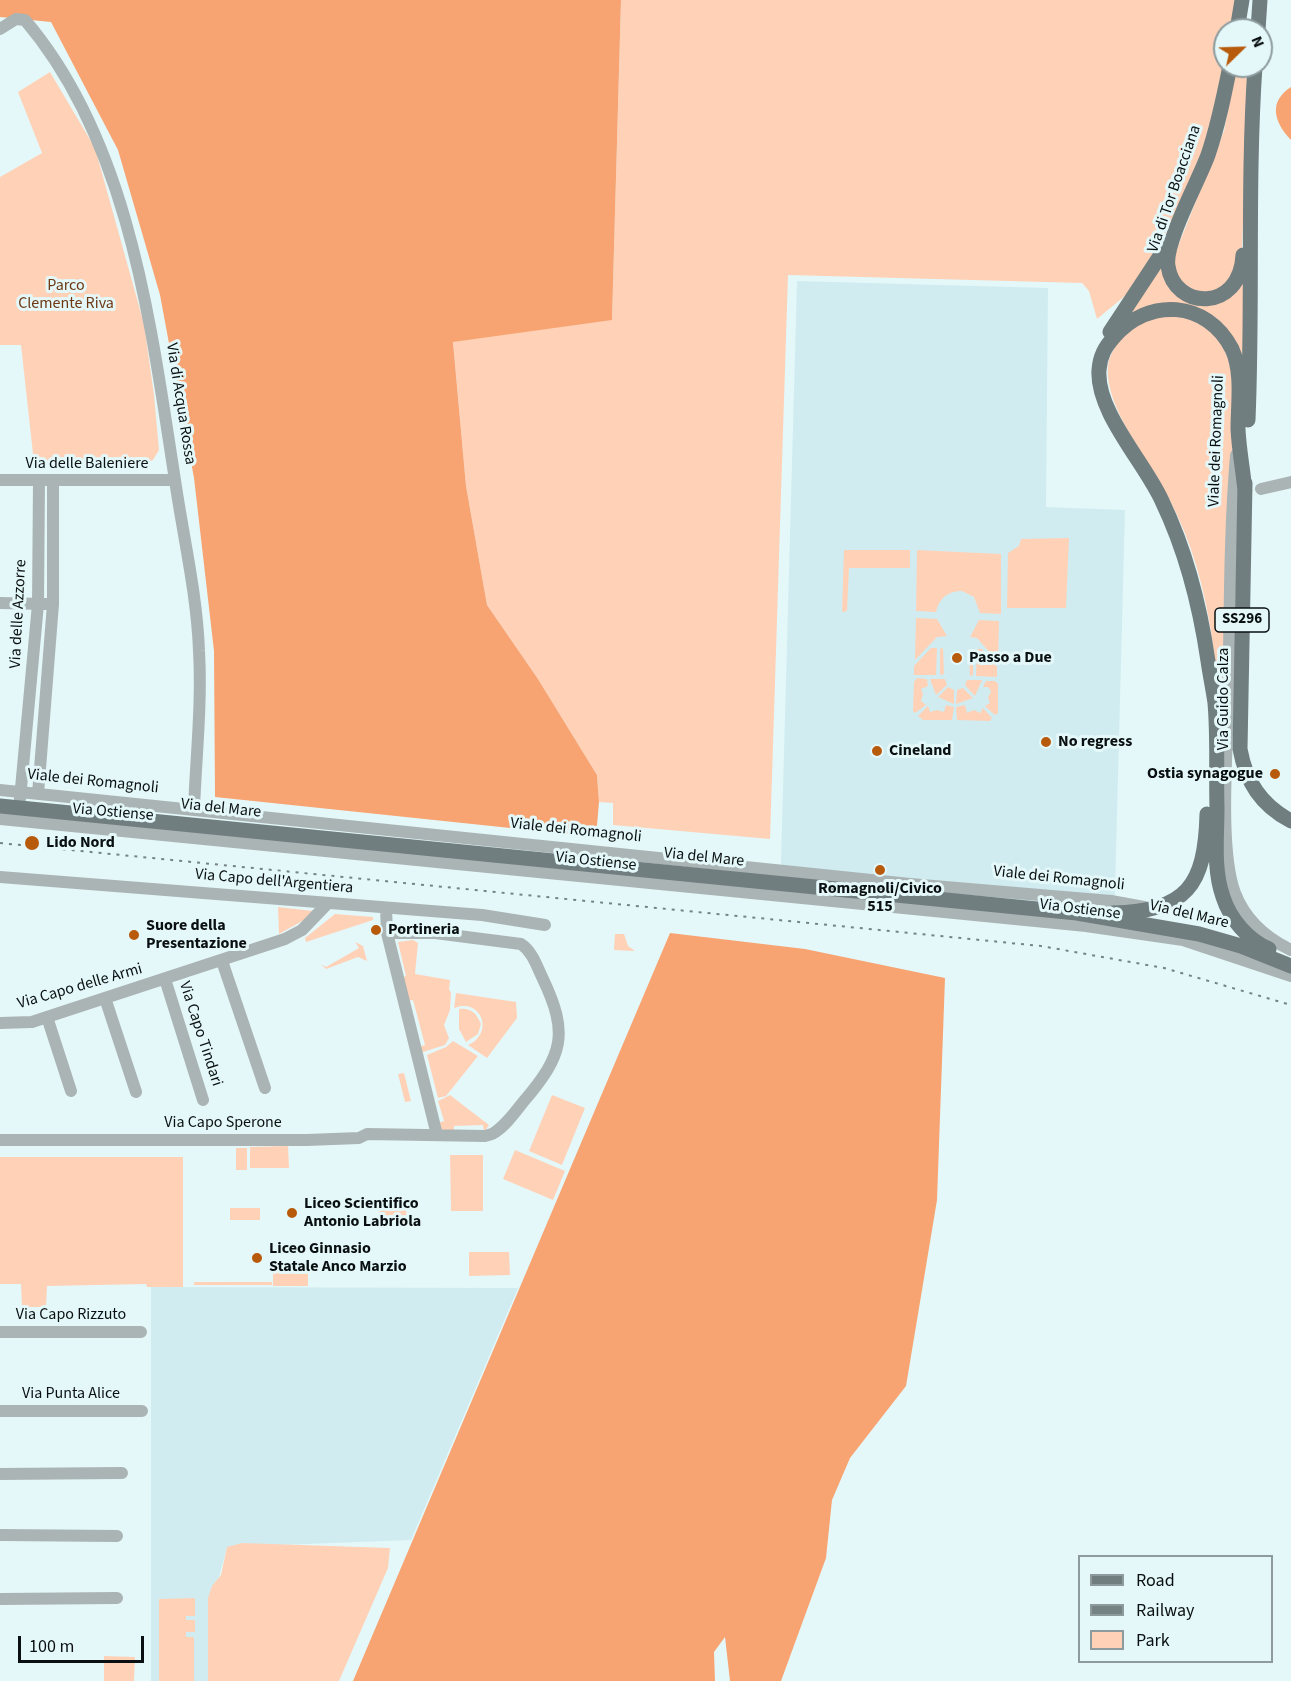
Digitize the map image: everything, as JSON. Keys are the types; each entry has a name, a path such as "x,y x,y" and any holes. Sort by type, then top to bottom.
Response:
{"main road":[{"path":"1239,18 1242,0"},
{"path":"1259,18 1260,0"},
{"name":"Via di Tor Boacciana","path":"1227,78 1210,148 1168,254 1170,274 1185,293 1206,299 1224,294 1239,279 1245,244 1251,233 1255,78"},
{"name":"SS296","path":"1105,346 1114,325 1176,231"},
{"name":"Via Guido Calza","path":"1251,233 1251,351 1245,491 1240,749 1243,764 1256,792 1268,806 1291,821"},
{"name":"Viale dei Romagnoli","path":"1239,432 1236,363 1225,339 1203,318 1179,309 1149,312 1124,326 1105,346 1099,368 1103,397 1161,499 1178,538 1197,604 1215,702 1217,868 1222,895 1228,909 1246,934 1265,948 1291,959"},
{"path":"1239,432 1245,491"},
{"name":"Viale dei Romagnoli","path":"1077,913 1119,912 1164,905 1184,893 1197,876 1203,861 1206,838 1210,679"},
{"name":"Via del Mare","path":"0,806 1077,913 1199,934 1241,946 1291,966"}],"street":[{"name":"Via di Acqua Rossa","path":"0,29 20,18 31,28 75,96 108,166 148,309 199,649 194,809"},
{"name":"Viale dei Romagnoli","path":"1239,432 1234,495 1226,771 1229,855 1234,888 1243,908 1263,933 1291,950"},
{"name":"Via delle Baleniere","path":"0,480 175,480"},
{"name":"Via delle Azzorre","path":"19,807 38,604 39,480"},
{"name":"Via delle Azzorre","path":"38,794 53,604 53,480"},
{"path":"1261,489 1291,482"},
{"path":"0,603 53,604"},
{"path":"25,751 41,753"},
{"name":"Viale dei Romagnoli","path":"0,790 19,807 38,794 875,880 1111,901 1148,908"},
{"name":"Via Ostiense","path":"0,819 19,807 1086,926 1183,940 1291,976"},
{"name":"Via Capo dell'Argentiera","path":"0,877 496,917 545,925"},
{"name":"Via Capo delle Armi","path":"0,1023 32,1022 293,936 316,918 328,903"},
{"path":"386,908 387,933 437,1135"},
{"name":"Via Capo Sperone","path":"3,1142 307,1140 359,1138 367,1134 488,1136 501,1128 538,1085 553,1062 558,1042 558,1014 531,953 521,944 435,933 387,933"},
{"path":"222,961 265,1088"},
{"name":"Via Capo Tindari","path":"165,979 203,1100"},
{"path":"105,998 136,1092"},
{"path":"47,1017 71,1091"},
{"name":"Via Capo Rizzuto","path":"0,1332 141,1332"},
{"name":"Via Punta Alice","path":"0,1411 142,1411"},
{"path":"0,1474 122,1473"},
{"path":"0,1535 117,1536"},
{"path":"0,1599 117,1598"}],"shaded area":[{"path":"0,0 621,0 612,320 453,342 466,486 487,605 538,679 597,775 599,802 596,837 215,797 214,651 194,478 160,295 118,150 51,22 0,17"},
{"path":"1291,87 1291,140 1277,119 1276,106 1279,99"},
{"path":"797,281 1048,288 1046,507 1125,510 1114,930 780,897"},
{"path":"670,933 805,949 945,978 937,1200 906,1386 850,1458 832,1500 826,1558 781,1681 730,1681 725,1637 714,1652 715,1681 353,1681"},
{"path":"151,1287 518,1288 411,1540 227,1547 219,1577 209,1596 208,1681 151,1681"}],"green space":[{"path":"621,0 1237,0 1234,18 1213,18 1213,78 1222,78 1199,166 1137,286 1097,319 1089,291 1082,283 788,275 770,839 613,825 613,803 599,802 597,775 538,679 487,605 466,486 453,341 612,319"},
{"name":"Parco Clemente Riva","path":"50,72 95,148 144,324 159,450 153,460 142,464 34,463 21,345 0,345 0,177 42,153 18,92"},
{"path":"1234,78 1249,78 1241,269 1233,285 1203,296 1179,282 1172,261 1224,131"},
{"path":"1165,260 1172,286 1228,298 1246,278 1243,368 1195,310 1133,316 1130,313"},
{"path":"1183,314 1219,336 1235,377 1223,786 1212,638 1196,566 1184,531 1168,497 1120,416 1109,382 1108,366 1112,352 1127,331 1146,318"},
{"path":"1069,538 1066,608 1007,608 1008,553 1019,546 1021,539"},
{"path":"844,550 910,550 910,568 849,568 847,611 842,612"},
{"path":"917,550 1001,554 1001,614 980,613 974,597 962,591 952,592 945,596 936,612 916,611"},
{"path":"916,618 937,619 947,636 937,637 915,660"},
{"path":"979,620 999,621 998,662 977,638 970,637"},
{"path":"931,648 937,648 936,675 914,675 914,666"},
{"path":"943,648 944,674 940,675 940,649"},
{"path":"973,649 973,675 970,676 969,650"},
{"path":"977,649 982,649 997,667 997,677 976,676"},
{"path":"917,678 927,679 928,686 921,689 923,694 921,701 926,705 915,713 913,711 914,682"},
{"path":"930,679 945,679 947,685 936,695"},
{"path":"967,680 982,680 975,696 965,685"},
{"path":"986,681 995,681 998,684 998,713 995,715 985,706 990,703 988,698 991,691 988,687 983,687"},
{"path":"948,687 954,690 954,704 938,697"},
{"path":"963,688 973,698 956,704 957,690"},
{"path":"946,705 954,707 952,720 923,720 918,716 928,706 930,712 937,710 944,712"},
{"path":"965,705 967,713 974,710 980,713 983,708 992,718 990,721 957,720 956,707"},
{"path":"278,907 313,911 304,920 279,934"},
{"path":"335,914 373,917 373,920 306,942 305,938"},
{"path":"615,934 624,934 628,946 635,951 614,950"},
{"path":"413,940 418,943 415,974 450,980 449,990 451,992 450,1010 444,1025 449,1038 445,1045 420,1053 419,1047 425,1045 413,1000 406,1001 401,978 406,976 398,942"},
{"path":"355,942 363,946 367,961 358,957 326,969 321,964 326,967 359,948"},
{"path":"456,993 516,1002 517,1018 487,1058 468,1045 481,1033 483,1025 481,1018 471,1007 454,1008"},
{"path":"459,1009 473,1012 481,1024 478,1034 466,1042 459,1029"},
{"path":"453,1041 478,1056 446,1096 438,1098 427,1055 446,1047"},
{"path":"404,1073 411,1101 405,1102 398,1074"},
{"path":"450,1095 489,1125 484,1132 483,1125 454,1126 454,1133 440,1130 438,1123 444,1121 438,1101"},
{"path":"552,1095 585,1108 562,1165 529,1151"},
{"path":"288,1146 289,1168 250,1168 250,1147"},
{"path":"236,1148 247,1148 247,1170 236,1170"},
{"path":"515,1150 565,1171 553,1200 503,1179"},
{"path":"450,1155 483,1155 483,1211 451,1211"},
{"path":"0,1157 183,1157 183,1287 147,1287 146,1284 47,1286 46,1307 22,1307 21,1284 0,1284"},
{"path":"379,1207 406,1207 407,1225 379,1225"},
{"path":"230,1208 260,1208 260,1220 230,1220"},
{"path":"469,1252 509,1252 510,1275 469,1276"},
{"path":"273,1265 308,1265 308,1286 273,1286"},
{"path":"194,1282 272,1282 272,1285 194,1285"},
{"path":"242,1543 390,1548 388,1568 339,1681 208,1681 208,1598 212,1586 221,1575 227,1547"},
{"path":"195,1598 195,1616 186,1616 186,1620 195,1620 195,1632 186,1632 186,1637 194,1637 194,1681 159,1681 159,1599"},
{"path":"104,1656 135,1657 134,1681 104,1681"}],"railway":[{"path":"0,843 1041,946 1164,968 1291,1005"}],"place":[{"name":"Passo a Due","path":"957,658"},
{"name":"No regress","path":"1046,742"},
{"name":"Cineland","path":"877,751"},
{"name":"Ostia synagogue","path":"1275,774"},
{"name":"Lido Nord","path":"32,843"},
{"name":"Romagnoli/Civico 515","path":"880,870"},
{"name":"Portineria","path":"376,930"},
{"name":"Suore della Presentazione","path":"134,935"},
{"name":"Liceo Scientifico Antonio Labriola","path":"292,1213"},
{"name":"Liceo Ginnasio Statale Anco Marzio","path":"257,1258"}]}
